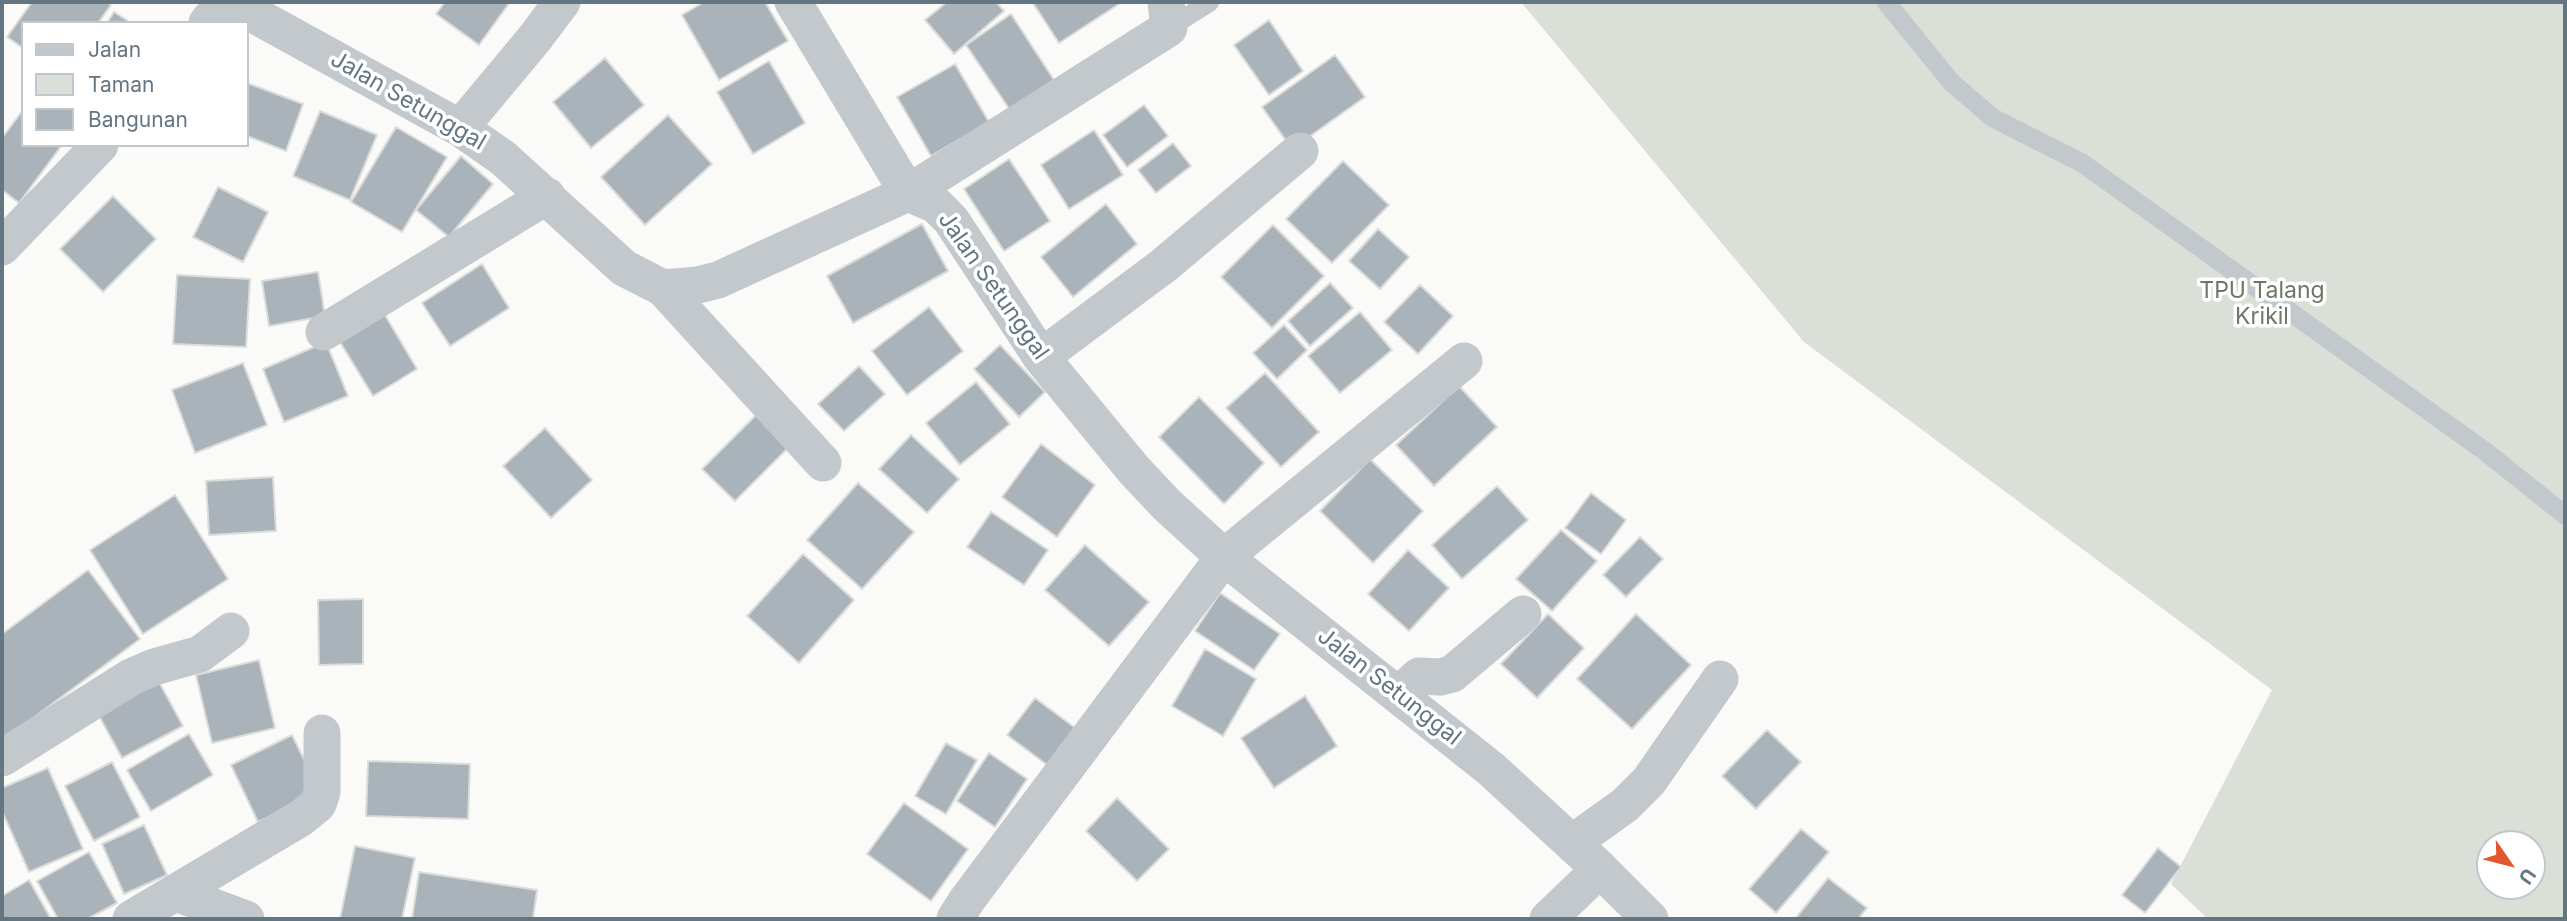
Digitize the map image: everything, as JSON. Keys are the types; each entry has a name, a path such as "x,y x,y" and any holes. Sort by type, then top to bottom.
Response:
{"street":[{"path":"209,21 224,2"},
{"name":"Jalan Setunggal","path":"231,2 460,128 503,158 624,268 663,288"},
{"path":"460,128 562,2"},
{"path":"793,2 908,193"},
{"path":"663,288 718,280 908,193 1167,15"},
{"path":"2,247 98,147"},
{"path":"1041,357 1163,266 1300,152"},
{"name":"Jalan Setunggal","path":"908,193 936,205 951,220 1041,357 1134,470 1167,505 1224,557 1491,769 1650,919"},
{"path":"324,332 547,196"},
{"path":"663,288 823,463"},
{"path":"956,919 975,889 1224,557 1464,361"},
{"path":"1399,694 1419,676 1440,677 1452,674 1523,614"},
{"path":"2,758 131,677 153,667 200,654 231,631"},
{"path":"1572,843 1625,805 1649,781 1720,679"},
{"path":"131,919 301,818 318,804 322,792 322,733"},
{"path":"1548,919 1600,869"},
{"path":"176,893 246,919"}],"lane":[{"path":"1167,15 1210,2"},
{"path":"1886,2 1952,83 1993,118 2082,163 2486,452 2565,515"}],"green space":[{"name":"TPU Talang Krikil","path":"1521,2 2565,2 2565,919 2208,919 2171,884 2272,690 1804,342"}],"building":[{"path":"32,2 107,2 111,5 99,21 21,21 21,47 7,37"},
{"path":"445,2 510,2 479,45 436,14"},
{"path":"704,2 765,2 788,41 719,80 682,15"},
{"path":"947,2 996,2 1004,11 954,54 925,20"},
{"path":"1033,3 1119,4 1059,43"},
{"path":"114,12 128,21 108,21"},
{"path":"1011,14 1054,80 1010,110 966,45"},
{"path":"1269,20 1303,71 1269,95 1234,45"},
{"path":"1335,55 1365,97 1292,149 1262,107"},
{"path":"605,58 644,105 591,148 553,102"},
{"path":"769,61 805,123 753,154 717,92"},
{"path":"955,64 989,122 931,156 897,97"},
{"path":"248,83 303,104 286,151 248,136"},
{"path":"1144,105 1168,136 1127,167 1103,135"},
{"path":"320,111 377,135 350,200 293,176"},
{"path":"21,113 21,147 61,147 19,203 2,190 2,138"},
{"path":"668,115 712,164 645,225 601,177"},
{"path":"396,127 447,157 402,232 351,202"},
{"path":"1094,130 1123,175 1069,209 1041,165"},
{"path":"1173,143 1191,166 1156,193 1138,170"},
{"path":"461,156 493,184 449,237 416,210"},
{"path":"1009,159 1050,221 1004,251 964,189"},
{"path":"1343,161 1389,205 1332,263 1286,219"},
{"path":"218,187 268,212 243,262 193,237"},
{"path":"113,196 156,239 103,292 60,249"},
{"path":"1106,204 1137,244 1073,297 1041,257"},
{"path":"922,224 948,271 853,323 827,276"},
{"path":"1273,225 1324,276 1272,328 1221,277"},
{"path":"1378,229 1409,257 1380,289 1349,261"},
{"path":"482,264 509,308 450,346 422,303"},
{"path":"318,272 325,316 269,326 262,281"},
{"path":"177,275 250,279 246,347 173,344"},
{"path":"1330,283 1353,308 1310,346 1288,321"},
{"path":"1420,285 1453,316 1418,354 1384,322"},
{"path":"929,307 963,351 907,395 872,351"},
{"path":"1360,312 1392,350 1340,393 1308,356"},
{"path":"385,315 417,369 373,396 340,342"},
{"path":"1284,325 1307,350 1277,379 1253,353"},
{"path":"326,342 348,396 284,422 263,369"},
{"path":"1000,345 1045,392 1019,417 974,369"},
{"path":"243,363 267,425 195,453 172,390"},
{"path":"859,366 885,394 844,431 818,404"},
{"path":"1265,373 1319,432 1281,467 1226,408"},
{"path":"976,382 1010,424 960,465 926,423"},
{"path":"1459,386 1497,427 1434,486 1396,445"},
{"path":"1199,397 1264,463 1224,504 1159,437"},
{"path":"760,411 792,444 735,501 702,469"},
{"path":"545,428 592,480 551,518 503,466"},
{"path":"911,435 959,479 927,513 879,469"},
{"path":"1041,444 1095,485 1057,537 1002,497"},
{"path":"1370,459 1423,511 1373,563 1320,511"},
{"path":"273,477 276,531 209,535 206,481"},
{"path":"858,483 914,532 862,589 807,540"},
{"path":"1497,486 1528,520 1462,579 1432,545"},
{"path":"1591,493 1626,520 1601,554 1565,528"},
{"path":"175,495 228,579 143,634 90,550"},
{"path":"991,512 1048,550 1024,585 967,547"},
{"path":"1561,530 1597,561 1552,611 1516,579"},
{"path":"1640,537 1663,559 1626,597 1603,575"},
{"path":"1085,545 1149,602 1109,646 1045,590"},
{"path":"1408,550 1449,588 1409,631 1368,594"},
{"path":"803,554 854,600 799,663 747,616"},
{"path":"88,570 140,639 2,741 2,634"},
{"path":"1220,593 1280,634 1254,670 1195,631"},
{"path":"363,599 363,664 319,665 318,600"},
{"path":"1548,614 1584,648 1537,698 1501,664"},
{"path":"1636,614 1691,665 1632,729 1577,679"},
{"path":"1205,649 1256,679 1223,736 1172,706"},
{"path":"259,660 275,728 212,743 196,675"},
{"path":"153,671 183,726 122,758 92,703"},
{"path":"1305,696 1337,746 1274,788 1241,738"},
{"path":"1035,698 1078,730 1050,767 1007,735"},
{"path":"1767,730 1801,762 1756,809 1722,776"},
{"path":"189,734 213,775 151,811 127,770"},
{"path":"292,735 320,792 258,822 231,765"},
{"path":"946,743 977,760 946,814 915,796"},
{"path":"989,753 1027,779 995,827 957,801"},
{"path":"368,761 470,764 468,819 366,816"},
{"path":"112,762 140,817 94,841 65,786"},
{"path":"48,768 83,849 29,872 2,811 2,788"},
{"path":"1117,798 1169,849 1137,881 1086,831"},
{"path":"904,803 968,849 931,901 867,854"},
{"path":"144,825 167,875 124,894 102,844"},
{"path":"1801,829 1829,852 1776,913 1749,889"},
{"path":"355,846 415,858 402,919 340,919"},
{"path":"2158,848 2181,867 2145,913 2122,895"},
{"path":"89,852 117,903 87,919 58,919 37,881"},
{"path":"419,872 537,890 533,919 412,919"},
{"path":"1828,878 1867,908 1858,919 1795,919"},
{"path":"29,880 51,919 2,919 2,896"}]}
